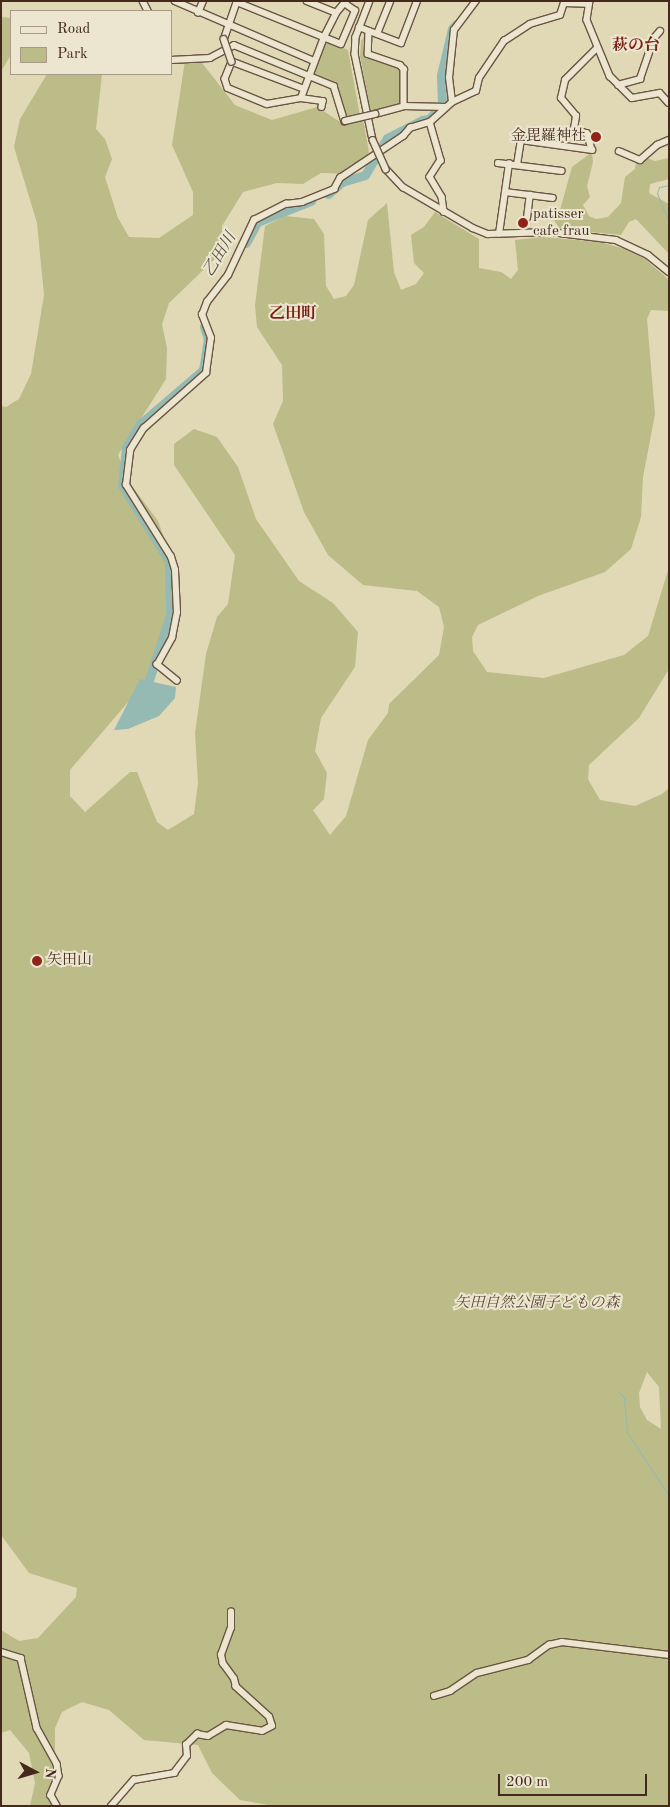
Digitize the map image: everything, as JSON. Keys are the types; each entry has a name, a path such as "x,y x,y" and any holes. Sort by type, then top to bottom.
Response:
{"street":[{"path":"175,1 227,26 314,61"},
{"path":"198,13 203,1"},
{"path":"307,1 319,4 336,13"},
{"path":"370,1 359,27 355,54 373,140 386,169 403,187 473,228 499,234 551,232 616,240 648,255 669,272"},
{"path":"377,34 390,1"},
{"path":"359,27 400,43 417,1"},
{"path":"452,102 449,78 454,30 476,1"},
{"path":"301,98 314,61 324,37 336,13 346,3 355,11 341,44 324,37 237,2 224,39 232,62 225,79 228,88 271,104 301,98 323,101 322,107"},
{"path":"172,60 210,58 234,45 334,86 345,121 404,106 443,106 476,91 480,78 504,41 530,24 560,15 564,2 589,2 586,15 597,48 607,70 618,84 632,98 660,93 669,103"},
{"path":"369,31 368,54 402,66 406,85 404,106"},
{"path":"618,84 640,79 660,31"},
{"path":"517,165 521,140 591,149 587,134 574,129 576,116 561,98 562,87 597,48"},
{"path":"232,62 303,89"},
{"path":"177,681 157,665 172,638 177,613 175,570 171,557 126,485 130,450 144,428 206,372 210,338 202,315 207,302 228,276 254,220 286,204 302,202 334,190 340,178 403,136 410,128 430,122 443,106"},
{"path":"430,122 441,160 430,177 442,197 444,212"},
{"path":"619,151 640,160 657,144 669,140"},
{"path":"498,163 562,171"},
{"path":"499,234 508,164"},
{"path":"505,192 553,198"},
{"path":"527,218 530,195"},
{"path":"111,1806 134,1780 174,1773 187,1756 186,1744 197,1734 208,1736 226,1725 262,1730 272,1726 269,1717 236,1687 234,1679 223,1664 221,1655 231,1628 231,1612"},
{"path":"434,1696 450,1691 477,1673 528,1660 549,1645 562,1642 669,1655"},
{"path":"1,1652 21,1658 37,1728 57,1764 59,1776 51,1795 57,1806"}],"green space":[{"path":"1,17 10,18 10,57 1,71"},
{"path":"366,34 365,54 401,69 402,101 399,106 371,113 360,56 361,41"},
{"path":"326,41 348,50 360,116 346,119 337,83 313,73"},
{"name":"矢田自然公園子どもの森","path":"195,54 235,105 272,120 317,107 342,123 363,119 369,152 364,167 353,174 321,173 303,184 277,183 243,192 222,226 222,252 169,303 162,324 167,348 166,379 118,455 129,482 158,521 175,568 177,613 172,638 152,674 70,770 70,796 85,812 130,772 137,772 157,822 168,830 194,814 198,783 195,733 206,654 217,617 228,604 235,555 174,465 174,444 194,429 217,437 238,467 256,519 299,581 333,603 358,632 355,667 321,718 315,751 327,773 324,799 313,810 330,835 346,816 368,740 388,713 389,704 439,655 444,627 439,607 417,591 363,585 328,555 304,512 273,424 283,401 282,365 257,327 255,305 265,226 285,216 314,219 324,234 326,286 334,299 346,296 354,285 368,220 387,203 394,272 401,290 416,284 424,273 414,263 411,235 424,227 435,212 479,239 479,268 501,272 511,279 518,270 515,240 543,237 600,242 625,249 645,259 669,280 669,311 651,310 647,319 655,414 643,477 641,517 631,549 605,572 538,596 478,625 472,637 473,651 487,672 544,678 624,655 648,636 669,567 669,669 639,718 589,765 588,779 600,800 635,806 662,794 669,788 669,1806 274,1806 240,1800 212,1773 198,1745 144,1740 109,1710 82,1702 62,1712 55,1728 55,1794 51,1806 30,1806 35,1783 29,1753 10,1730 1,1733 1,1630 19,1641 38,1638 76,1597 77,1588 29,1573 1,1535 1,406 6,407 19,399 31,374 44,295 37,223 14,147 20,119 46,75 102,75 96,129 105,139 112,159 105,177 118,218 129,237 159,238 193,215 193,192 172,145 185,61","holes":["647,1372 659,1387 661,1429 647,1420 640,1407 639,1393"]},
{"path":"592,152 593,162 587,186 590,197 583,205 589,216 596,219 608,217 621,203 625,177 635,169 636,162 647,158 655,161 669,158 669,179 650,184 649,193 669,204 669,254 636,219 629,222 621,235 560,229 554,220 560,210 572,167"}],"water":[{"path":"140,679 176,687 175,698 159,716 128,729 114,730"}],"waterway":[{"name":"乙田川","path":"328,194 342,182 365,175 387,138 422,120 429,119 442,104 441,75 452,29 456,24"},
{"path":"669,185 659,187 657,193 669,223"},
{"name":"乙田川","path":"246,243 257,222 311,201"},
{"name":"乙田川","path":"149,680 170,615 169,561 122,485 126,447 140,424 203,370 208,339 204,327"},
{"path":"619,1392 624,1398 627,1432 669,1496"}],"place":[{"name":"金毘羅神社","path":"596,137"},
{"name":"patisser cafe frau","path":"523,223"},
{"name":"矢田山","path":"37,961"}],"district":[{"name":"萩の台","path":"636,46"},
{"name":"乙田町","path":"293,314"}]}
